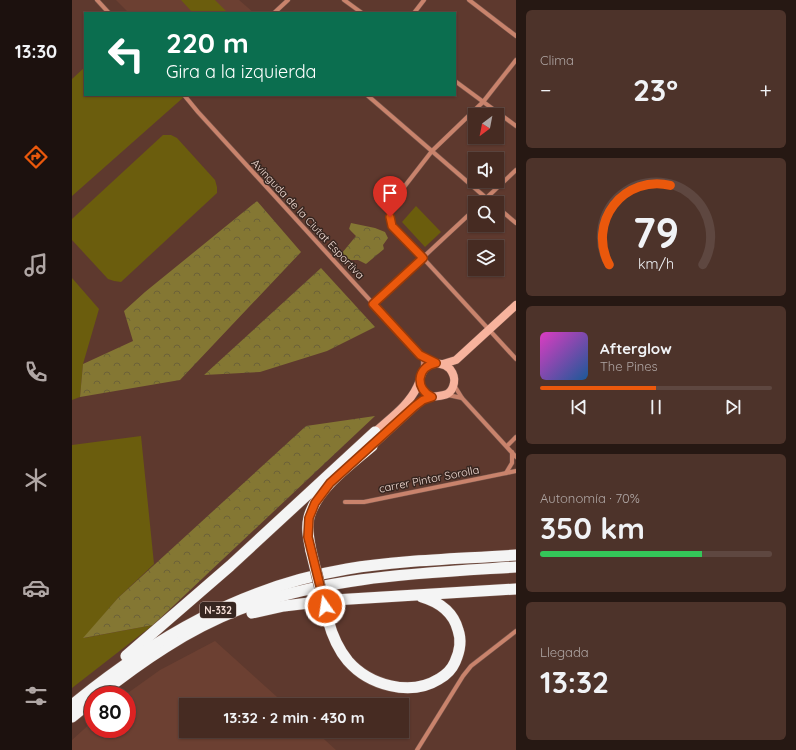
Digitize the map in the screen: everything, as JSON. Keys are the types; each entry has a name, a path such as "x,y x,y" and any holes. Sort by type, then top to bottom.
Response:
{"highway":[{"path":"102,680 137,646 230,566 375,432"},
{"path":"372,446 330,483 315,503 309,518 308,528 308,537 332,634 344,655 355,668 364,675 384,684 417,688 434,682 445,675 453,666 459,654 460,637 452,615 445,608 430,599 418,595"},
{"name":"N-332","path":"72,705 102,680 160,640 201,617 247,598 291,583 347,569 397,563 516,555"},
{"name":"N-332","path":"111,686 159,651 206,624 239,610 275,598 354,580 516,567"},
{"path":"206,624 284,606 334,600 516,589"},
{"path":"72,717 84,707"}],"main road":[{"path":"375,432 405,404 415,392 422,371 428,366 456,360 516,305"},
{"path":"452,373 456,360"},
{"path":"372,446 423,400 432,397 442,397 449,392 454,384 452,373 447,366 439,364"},
{"path":"420,380 423,391 432,397"}],"street":[{"path":"97,0 108,12"},
{"path":"275,12 288,0"},
{"path":"344,0 361,12"},
{"path":"415,12 424,0"},
{"path":"469,0 516,36"},
{"path":"516,60 483,102 432,151 394,200 390,217 392,226 516,359"},
{"path":"456,82 516,126"},
{"name":"Avinguda de la Ciutat Esportiva","path":"186,96 198,112 420,355"},
{"path":"368,96 485,196"},
{"path":"489,196 516,170"},
{"path":"504,213 516,223"},
{"path":"373,304 468,216"},
{"path":"420,355 439,364"},
{"path":"420,355 424,366 422,371"},
{"path":"454,384 462,398 516,457"},
{"path":"446,395 462,398"},
{"path":"507,446 516,437"},
{"path":"506,473 512,463 512,452"},
{"name":"carrer Pintor Sorolla","path":"345,502 364,502 516,471"},
{"path":"417,750 463,676 471,666 516,631"}],"shaded area":[{"path":"116,0 239,0 253,12 128,12"},
{"path":"181,0 215,0 227,12 192,12"},
{"path":"84,68 84,96 185,96 72,196 72,79"},
{"path":"163,135 171,135 177,138 215,180 217,193 121,282 108,279 72,240 72,219"},
{"path":"416,206 441,232 425,247 402,222"},
{"path":"72,278 99,309 83,364 80,397 72,400"},
{"path":"141,436 154,564 118,598 84,638 153,625 72,688 72,445"},
{"path":"215,641 278,698 179,698 179,738 323,738 336,750 72,750 72,740 84,729 84,738 136,738 136,687 160,670"}],"green space":[{"path":"257,201 301,252 180,380 80,397 83,364 133,341 124,311 145,292"},
{"path":"351,223 375,228 385,232 388,238 383,245 384,249 366,264 358,260 348,260 342,253 356,236 349,229"},
{"path":"321,268 375,327 327,351 260,372 204,375"},
{"path":"375,416 153,625 83,638 118,598 306,426"}],"route":[{"path":"325,606 308,537 309,518 315,503 320,494 330,483 415,406 423,400 432,397 423,391 420,376 425,368 436,363 420,355 373,304 423,258 392,226 390,217"}]}
